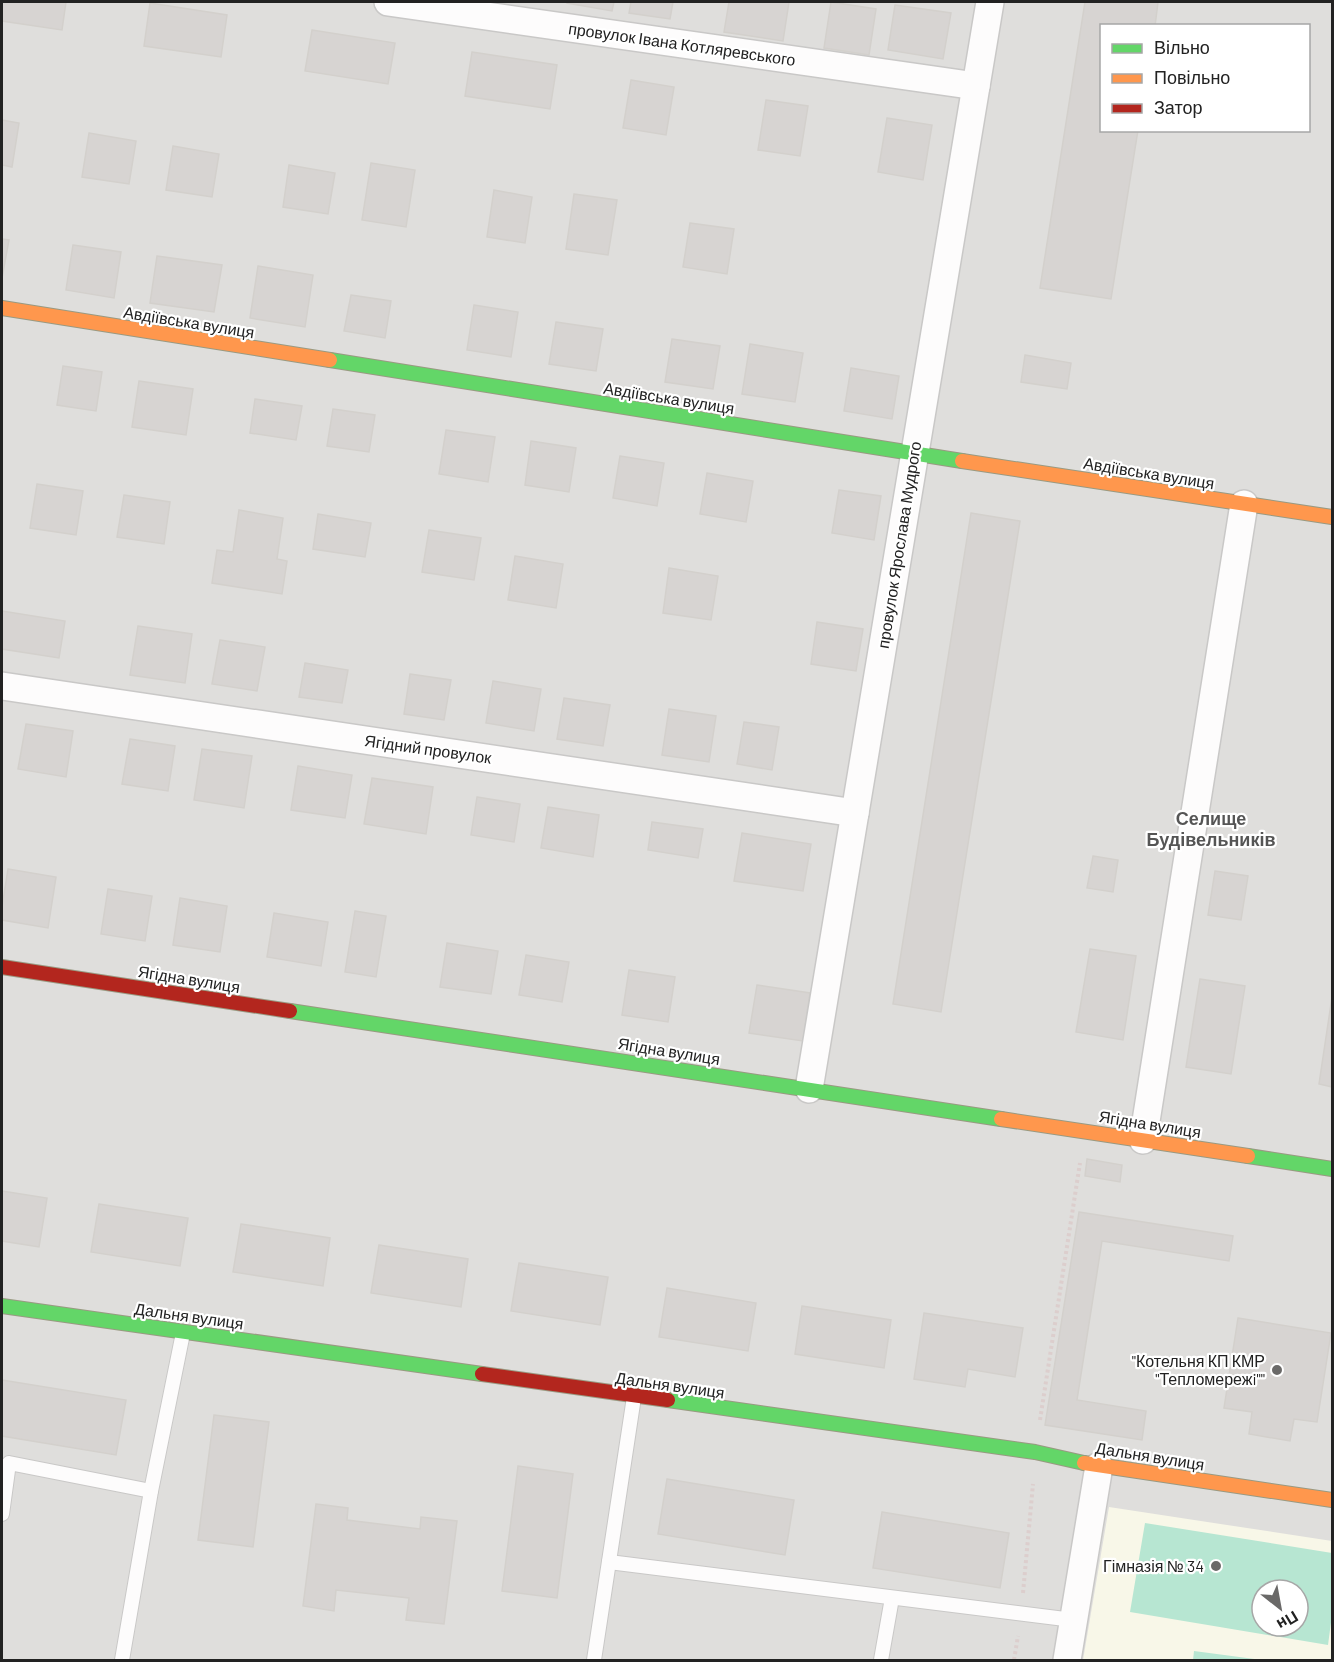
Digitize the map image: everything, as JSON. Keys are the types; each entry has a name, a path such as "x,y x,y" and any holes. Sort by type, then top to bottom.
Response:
{"street":[{"name":"провулок Івана Котляревського","path":"388,2 976,86"},
{"name":"провулок Ярослава Мудрого","path":"809,1089 990,2"},
{"name":"Авдіївська вулиця","path":"2,308 914,454 1332,517"},
{"path":"1143,1140 1244,504"},
{"name":"Ягідний провулок","path":"2,686 855,813"},
{"name":"Ягідна вулиця","path":"2,967 1332,1168"},
{"name":"Дальня вулиця","path":"2,1306 1035,1452 1100,1466 1332,1500"},
{"path":"1067,1660 1100,1466"}],"lane":[{"path":"122,1660 151,1491 183,1332"},
{"path":"594,1660 634,1397"},
{"path":"2,1514 5,1463 151,1491"},
{"path":"609,1562 1073,1620"},
{"path":"881,1660 892,1598"}],"path":[{"path":"1014,1660 1021,1614 1035,1452 1085,1130"}],"shaded area":[{"path":"2,2 1332,2 1332,1660 2,1660"},
{"name":"Гімназія № 34","path":"1109,1507 1332,1541 1332,1660 1083,1660"}],"green space":[{"path":"1145,1523 1332,1553 1332,1615 1328,1645 1286,1638 1310,1638 1310,1578 1250,1578 1250,1632 1130,1612"},
{"path":"1194,1651 1262,1660 1193,1660"}],"building":[{"path":"2,2 66,2 62,30 2,21"},
{"path":"567,2 614,2 612,11"},
{"path":"631,2 673,2 670,19 629,13"},
{"path":"729,2 789,2 783,41 724,32"},
{"path":"831,2 876,9 869,55 824,48"},
{"path":"1085,2 1158,2 1155,24 1100,24 1100,132 1138,132 1111,299 1040,288"},
{"path":"150,3 227,15 221,57 144,46"},
{"path":"895,5 951,13 943,59 888,50"},
{"path":"312,30 395,43 388,84 305,71"},
{"path":"472,52 557,65 550,109 465,96"},
{"path":"631,80 674,87 666,135 623,128"},
{"path":"766,100 808,106 800,156 758,150"},
{"path":"887,118 932,125 923,180 878,172"},
{"path":"2,120 19,123 12,167 2,165"},
{"path":"89,133 136,141 129,184 82,177"},
{"path":"173,146 219,154 212,197 166,190"},
{"path":"371,163 415,170 406,227 362,220"},
{"path":"289,165 335,173 328,214 283,207"},
{"path":"494,190 532,197 525,243 487,237"},
{"path":"574,194 617,200 608,255 566,249"},
{"path":"690,223 734,229 727,274 683,267"},
{"path":"2,239 9,240 2,278"},
{"path":"73,245 121,252 114,298 66,290"},
{"path":"157,256 222,265 214,312 150,303"},
{"path":"258,266 313,275 305,327 250,318"},
{"path":"351,295 391,301 385,338 344,331"},
{"path":"474,305 518,312 511,357 467,350"},
{"path":"556,322 603,329 596,371 549,364"},
{"path":"672,339 720,346 713,389 665,382"},
{"path":"750,344 803,353 795,402 742,394"},
{"path":"1025,355 1071,363 1067,389 1021,382"},
{"path":"63,366 102,372 96,411 57,405"},
{"path":"851,368 899,376 892,419 844,411"},
{"path":"139,381 193,389 186,435 132,427"},
{"path":"255,399 302,406 296,440 250,433"},
{"path":"333,409 375,415 369,452 327,446"},
{"path":"446,430 495,437 488,482 439,474"},
{"path":"531,441 576,448 569,492 525,485"},
{"path":"620,456 664,463 657,506 613,498"},
{"path":"707,473 753,481 746,522 700,514"},
{"path":"37,484 83,491 76,535 30,528"},
{"path":"839,490 881,496 874,540 832,533"},
{"path":"124,495 170,502 164,544 117,537"},
{"path":"239,510 283,518 277,559 287,561 282,594 212,583 217,550 233,552"},
{"path":"971,513 1020,521 941,1012 893,1004"},
{"path":"318,514 371,523 365,557 313,549"},
{"path":"429,530 481,538 474,580 422,572"},
{"path":"515,556 563,564 556,608 508,600"},
{"path":"669,568 718,576 711,620 663,613"},
{"path":"2,611 65,621 59,658 2,649"},
{"path":"817,622 863,629 856,671 811,664"},
{"path":"138,626 192,634 185,683 130,675"},
{"path":"220,640 265,647 257,691 212,684"},
{"path":"305,663 348,670 342,703 299,697"},
{"path":"410,674 451,680 444,720 404,714"},
{"path":"493,681 541,689 534,731 486,723"},
{"path":"564,698 610,705 603,746 557,739"},
{"path":"669,709 716,716 709,762 662,755"},
{"path":"744,722 779,727 772,770 737,764"},
{"path":"26,724 73,731 66,777 18,769"},
{"path":"130,739 175,746 168,791 122,784"},
{"path":"202,749 252,756 244,808 194,800"},
{"path":"298,766 352,775 345,818 291,810"},
{"path":"372,778 433,787 426,834 364,824"},
{"path":"477,797 520,804 514,842 471,835"},
{"path":"548,807 599,815 593,857 541,848"},
{"path":"652,822 703,829 698,858 648,850"},
{"path":"742,833 811,844 803,891 734,881"},
{"path":"1093,856 1118,860 1113,892 1087,888"},
{"path":"8,869 56,877 48,928 2,920"},
{"path":"1215,871 1248,876 1241,920 1208,915"},
{"path":"108,889 152,896 145,941 101,934"},
{"path":"180,898 227,906 220,952 173,945"},
{"path":"355,911 386,916 376,977 345,972"},
{"path":"274,913 328,922 321,966 267,957"},
{"path":"447,943 498,951 491,994 440,987"},
{"path":"1090,949 1136,956 1123,1040 1076,1032"},
{"path":"526,955 569,962 562,1002 519,995"},
{"path":"629,970 675,977 668,1022 622,1015"},
{"path":"1200,979 1245,986 1231,1074 1186,1067"},
{"path":"757,985 810,993 803,1041 749,1033"},
{"path":"1332,997 1332,1087 1319,1084"},
{"path":"1087,1159 1122,1165 1120,1182 1085,1176"},
{"path":"2,1191 47,1198 39,1247 2,1241"},
{"path":"99,1204 188,1218 180,1266 91,1252"},
{"path":"1079,1212 1233,1236 1229,1261 1102,1241 1077,1400 1146,1411 1142,1440 1045,1425"},
{"path":"241,1224 330,1238 323,1286 233,1272"},
{"path":"379,1245 468,1259 461,1307 371,1293"},
{"path":"519,1263 608,1277 600,1325 511,1311"},
{"path":"667,1288 756,1303 748,1351 659,1337"},
{"path":"802,1306 891,1320 884,1368 795,1354"},
{"path":"924,1313 1023,1328 1015,1377 968,1369 965,1387 914,1379"},
{"name":"\"Котельня КП КМР \"Тепломережi\"\"","path":"1238,1318 1331,1333 1317,1422 1294,1419 1290,1441 1249,1434 1252,1412 1224,1408"},
{"path":"2,1380 126,1400 116,1455 2,1436"},
{"path":"214,1415 269,1422 253,1547 198,1540"},
{"path":"518,1466 573,1474 557,1598 502,1591"},
{"path":"667,1479 794,1500 785,1555 658,1534"},
{"path":"316,1504 348,1508 347,1520 420,1529 421,1517 457,1521 444,1624 406,1620 409,1598 336,1590 334,1611 303,1606"},
{"path":"882,1512 1009,1533 1000,1588 873,1568"}],"traffic: fast":[{"path":"330,360 962,461"},
{"path":"290,1011 1001,1119"},
{"path":"1248,1156 1332,1169"},
{"path":"2,1306 482,1374"},
{"path":"668,1400 1035,1452 1084,1463"}],"traffic: slow":[{"path":"2,308 330,360"},
{"path":"962,461 1332,517"},
{"path":"1001,1119 1248,1156"},
{"path":"1084,1463 1332,1500"}],"traffic: jam":[{"path":"2,967 290,1011"},
{"path":"482,1374 668,1400"}],"place":[{"name":"\"Котельня КП КМР \"Тепломережi\"\"","path":"1277,1370"},
{"name":"Гімназія № 34","path":"1216,1566"}],"district":[{"name":"Селище Будівельників","path":"1211,829"}]}
